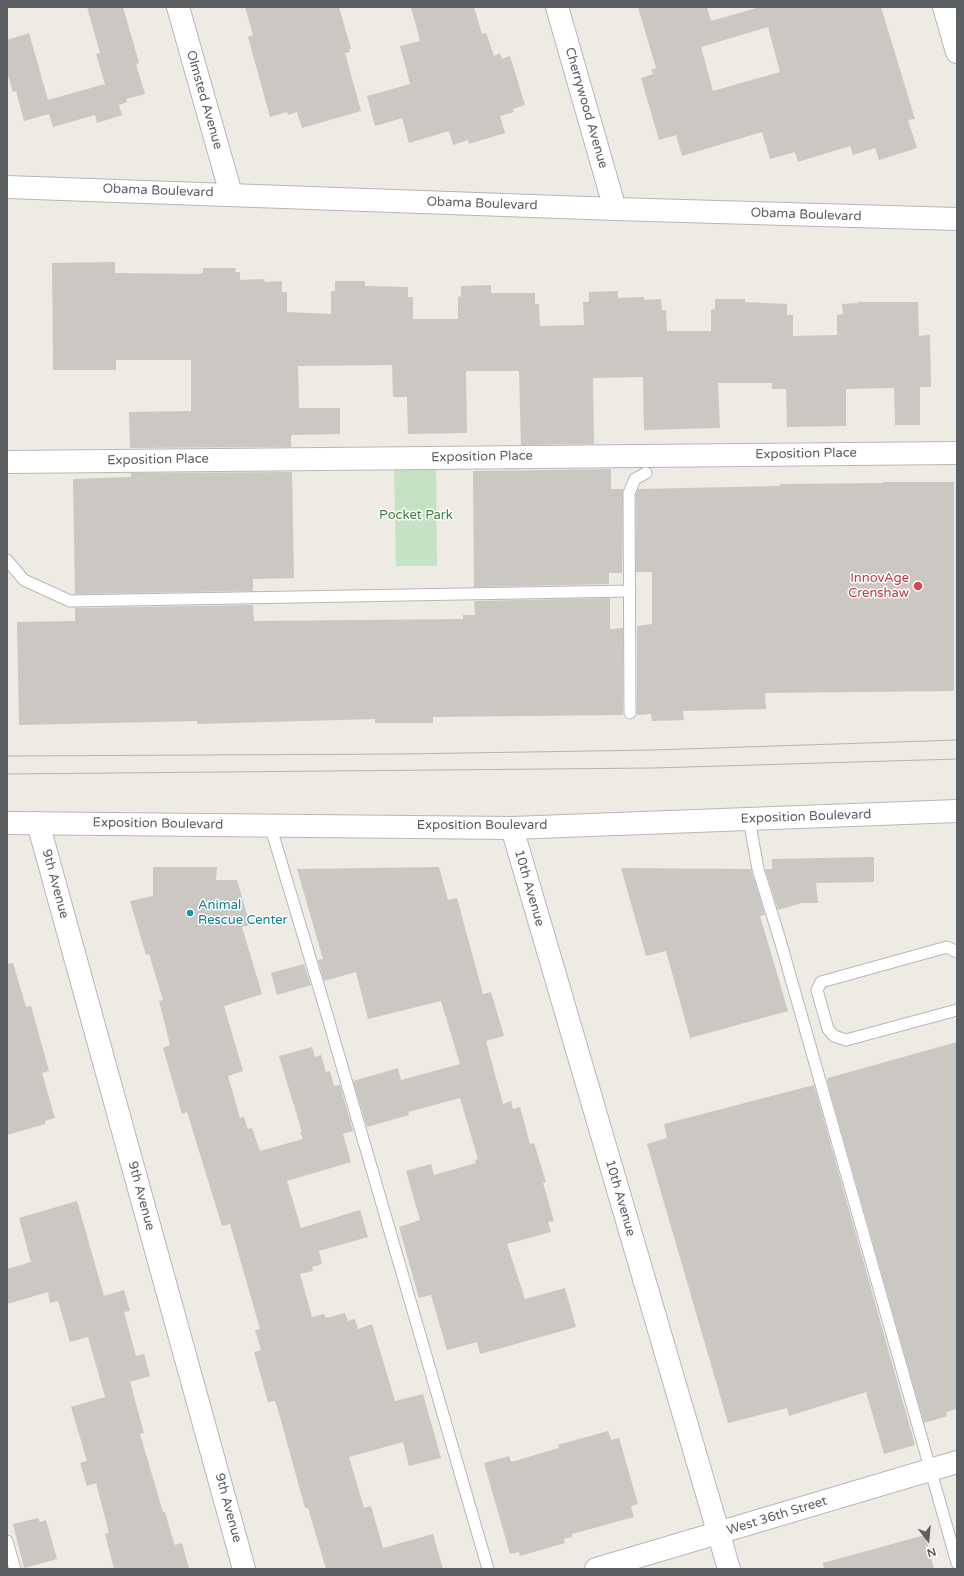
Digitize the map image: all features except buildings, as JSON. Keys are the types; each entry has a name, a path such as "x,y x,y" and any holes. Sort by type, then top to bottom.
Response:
{"street":[{"name":"Olmsted Avenue","path":"178,7 231,194"},
{"name":"Cherrywood Avenue","path":"557,7 615,209"},
{"path":"944,7 957,52"},
{"name":"Obama Boulevard","path":"7,186 615,209 957,220"},
{"name":"Exposition Place","path":"7,462 957,453"},
{"name":"Exposition Boulevard","path":"7,823 512,828 957,811"},
{"name":"9th Avenue","path":"38,823 244,1569"},
{"name":"10th Avenue","path":"512,828 729,1569"},
{"name":"West 36th Street","path":"596,1569 957,1462"}],"lane":[{"path":"630,713 629,493 635,479 646,473"},
{"path":"7,560 24,580 70,602 630,591"},
{"path":"749,819 758,869 786,962 957,1563"},
{"path":"270,825 488,1569"},
{"path":"957,952 947,947 821,982 817,990 828,1028 834,1036 846,1040 957,1010"},
{"path":"7,1541 15,1569"}],"green space":[{"name":"Pocket Park","path":"394,466 436,466 437,566 396,566"}],"tram line":[{"path":"7,756 401,754 653,750 957,740"},
{"path":"7,774 653,768 957,759"}],"place":[{"name":"InnovAge Crenshaw","path":"918,586"},
{"name":"Animal Rescue Center","path":"190,913"}]}
